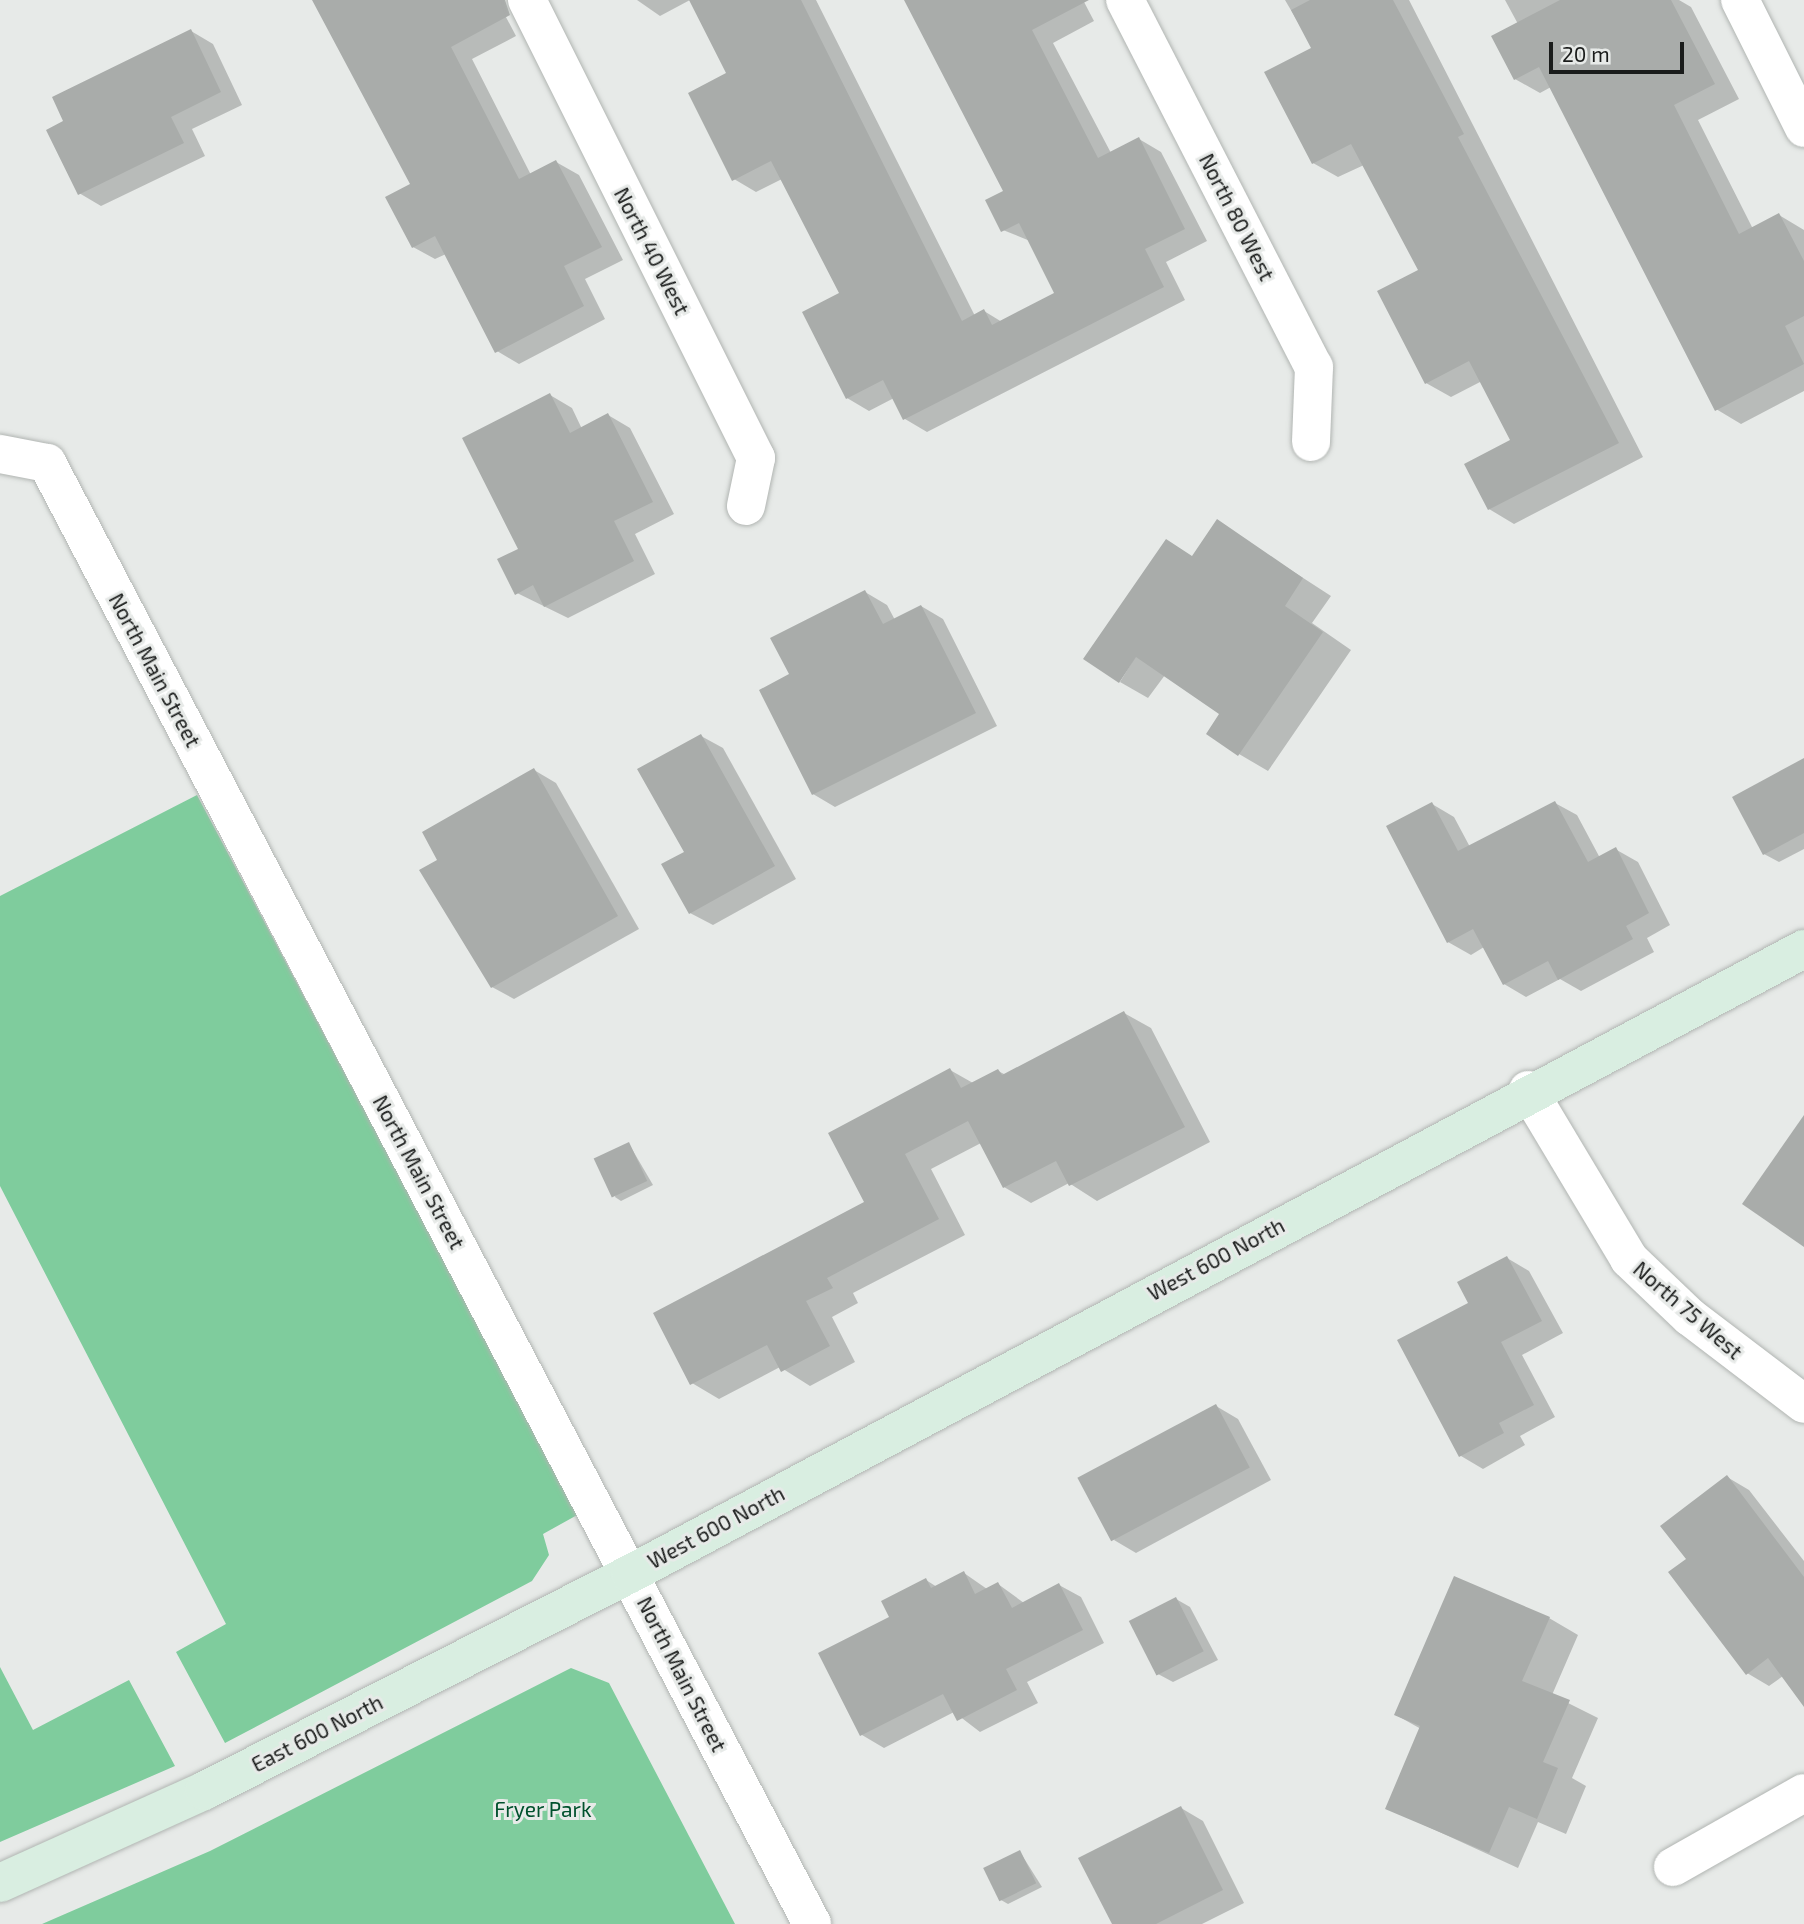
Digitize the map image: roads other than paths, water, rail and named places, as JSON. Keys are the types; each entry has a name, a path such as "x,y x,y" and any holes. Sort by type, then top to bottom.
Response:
{"street":[{"name":"North 40 West","path":"527,0 756,458 746,506"},
{"name":"North 80 West","path":"1125,0 1314,367 1311,442"},
{"path":"1740,0 1804,128"},
{"name":"North Main Street","path":"0,454 47,463 812,1924"},
{"name":"West 600 North","path":"630,1574 1528,1090 1804,948"},
{"name":"North 75 West","path":"1528,1090 1629,1259 1690,1317 1804,1404"},
{"name":"East 600 North","path":"0,1883 204,1791 630,1574"},
{"path":"1673,1867 1804,1793"}],"park label":[{"name":"Fryer Park","path":"543,1809"}]}
